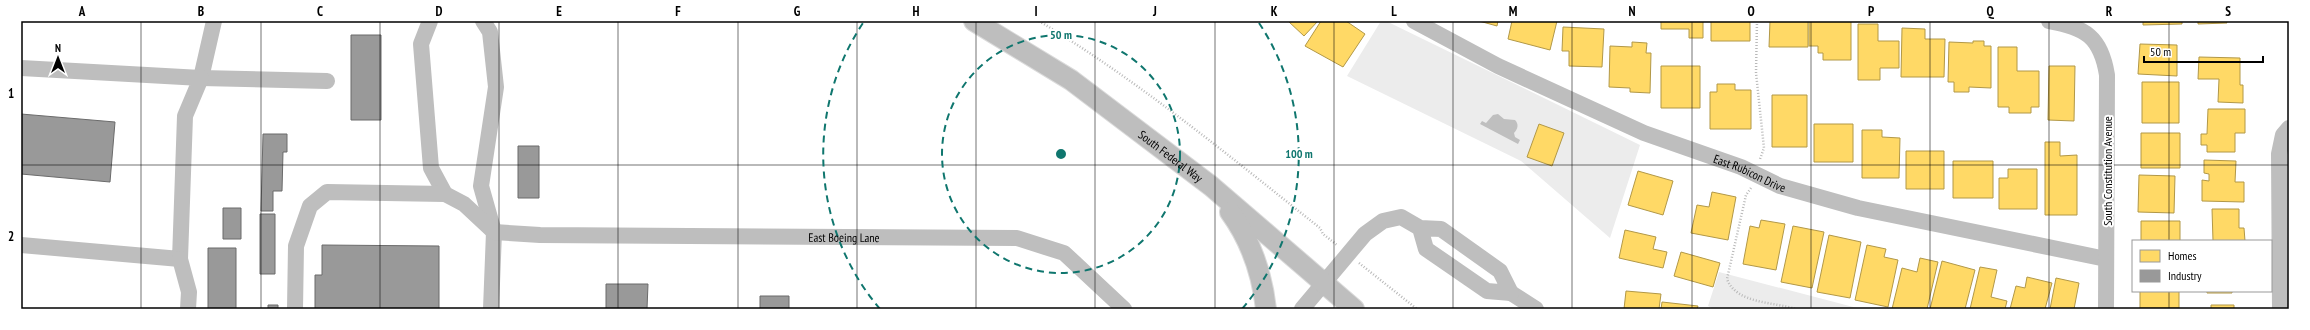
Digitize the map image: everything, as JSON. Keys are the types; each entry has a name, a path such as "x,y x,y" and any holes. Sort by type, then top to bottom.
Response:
{"main road":[{"name":"South Federal Way","path":"974,21 1071,80 1211,186 1354,309"},
{"path":"1211,186 1243,230 1258,268 1266,309"}],"street":[{"path":"188,309 189,292 180,259 186,116 201,78 214,21"},
{"path":"430,21 421,44 431,168 445,194"},
{"path":"483,21 490,32 496,87 481,186 494,232 491,309"},
{"name":"East Rubicon Drive","path":"1414,21 1498,66 1644,133 1741,168 1780,186 1858,208 2106,259"},
{"name":"South Constitution Avenue","path":"2049,21 2074,27 2092,38 2104,56 2107,75 2106,309"},
{"path":"21,68 201,78 327,81"},
{"path":"2280,309 2279,154 2283,135 2289,128"},
{"path":"295,309 296,246 310,206 327,192 445,194 464,204 494,232"},
{"path":"1302,309 1365,234 1383,221 1401,218 1420,228 1441,229 1500,272 1511,293"},
{"path":"1420,228 1426,249 1487,291 1511,293 1536,309"},
{"name":"East Boeing Lane","path":"494,232 540,235 1017,238 1064,253 1124,309"},
{"path":"21,245 180,259"}],"path":[{"path":"1039,21 1118,72 1188,123 1320,228 1323,234"},
{"path":"1757,21 1757,80 1764,148 1759,161"},
{"path":"1751,188 1746,195 1727,272 1729,285 1743,294 1758,300 1796,309"},
{"path":"1369,272 1416,309"}],"shaded area":[{"path":"1381,21 1386,21 1640,145 1610,238 1521,161 1347,76"},
{"path":"1498,114 1504,119 1515,120 1517,123 1518,126 1514,133 1515,137 1520,140 1518,144 1480,124 1482,121 1486,123 1493,115"},
{"path":"1719,272 1861,309 1714,309 1708,306"}],"building: Homes":[{"path":"1288,21 1318,21 1304,36"},
{"path":"1321,21 1346,21 1365,34 1343,67 1305,46"},
{"path":"1479,21 1498,21 1497,26"},
{"path":"1512,21 1557,21 1550,50 1508,39"},
{"path":"1661,21 1703,21 1703,38 1689,38 1689,29 1661,29"},
{"path":"1711,21 1750,21 1750,41 1711,41"},
{"path":"1770,21 1808,21 1808,47 1769,47"},
{"path":"1809,21 1851,21 1851,60 1823,60 1823,53 1818,53 1818,46 1809,46"},
{"path":"2143,21 2182,21 2182,24 2143,25"},
{"path":"2198,21 2226,21 2227,23 2198,24"},
{"path":"1858,24 1878,24 1878,41 1899,41 1899,68 1880,68 1880,80 1858,80"},
{"path":"1563,27 1604,29 1602,67 1569,66 1569,51 1562,51"},
{"path":"1902,28 1925,29 1925,39 1945,39 1944,77 1901,77"},
{"path":"1973,41 1984,41 1984,46 1991,46 1991,88 1969,87 1969,92 1954,92 1954,82 1948,82 1949,42 1973,43"},
{"path":"1632,42 1647,43 1646,53 1651,53 1650,93 1630,92 1630,88 1609,87 1610,46 1632,47"},
{"path":"2140,44 2177,45 2177,76 2138,74"},
{"path":"1998,47 2017,47 2017,71 2039,71 2039,107 2031,107 2031,113 2009,113 2009,107 1998,107"},
{"path":"2199,57 2240,58 2240,85 2243,85 2243,103 2218,102 2219,79 2198,79"},
{"path":"1661,66 1700,66 1700,108 1661,108"},
{"path":"2049,66 2075,66 2074,121 2048,120"},
{"path":"2142,82 2179,82 2179,123 2142,123"},
{"path":"1717,84 1735,84 1735,90 1751,90 1751,129 1710,129 1710,92 1717,92"},
{"path":"1772,95 1807,95 1807,147 1772,147"},
{"path":"2208,109 2245,109 2245,133 2235,133 2235,152 2207,152 2207,145 2201,145 2201,134 2207,134"},
{"path":"1539,124 1564,133 1552,166 1527,157"},
{"path":"1814,124 1853,124 1853,162 1814,162"},
{"path":"1862,130 1882,130 1882,137 1900,138 1899,178 1862,178"},
{"path":"2141,133 2180,133 2180,168 2141,168"},
{"path":"2045,142 2060,142 2060,156 2077,155 2077,215 2045,215"},
{"path":"1906,151 1944,151 1944,189 1906,189"},
{"path":"2204,160 2236,161 2235,182 2244,182 2244,202 2202,201 2202,180 2209,181 2209,174 2204,173"},
{"path":"1953,161 1993,161 1993,198 1953,198"},
{"path":"2008,169 2037,169 2037,209 1999,209 1999,178 2008,178"},
{"path":"1638,171 1673,181 1663,215 1628,205"},
{"path":"2139,175 2175,176 2174,213 2138,212"},
{"path":"1712,192 1736,197 1728,240 1691,233 1697,205 1709,207"},
{"path":"2212,209 2239,209 2239,228 2244,228 2245,240 2213,240"},
{"path":"1761,220 1785,224 1776,270 1743,264 1750,226 1759,228"},
{"path":"2141,221 2180,221 2180,240 2141,240"},
{"path":"1793,226 1824,232 1812,288 1781,282"},
{"path":"1625,230 1656,237 1653,249 1667,252 1663,268 1619,258"},
{"path":"1829,235 1861,242 1850,298 1817,292"},
{"path":"1867,245 1886,249 1884,257 1898,260 1888,307 1855,300"},
{"path":"1681,252 1720,263 1713,287 1674,276"},
{"path":"1920,258 1938,262 1927,309 1892,309 1902,268 1917,272"},
{"path":"1942,261 1975,270 1965,309 1930,309"},
{"path":"1980,267 1997,270 1991,297 2007,301 2005,309 1970,309"},
{"path":"2027,277 2052,283 2045,309 2010,309 2016,286 2025,288"},
{"path":"2056,278 2079,283 2074,309 2050,309"},
{"path":"1626,291 1661,294 1659,309 1624,309"},
{"path":"2140,292 2179,292 2179,308 2140,308"},
{"path":"2207,292 2232,292 2232,293"},
{"path":"1662,302 1698,306 1697,309 1661,309"},
{"path":"2211,305 2234,305 2234,309 2211,309"}],"building: Industry":[{"path":"351,35 381,35 381,120 351,120"},
{"path":"21,114 115,122 110,182 21,174"},
{"path":"263,134 287,134 287,152 283,152 282,191 273,191 273,211 261,211"},
{"path":"518,146 539,146 539,198 518,198"},
{"path":"223,208 241,208 241,239 223,239"},
{"path":"260,214 275,214 275,274 260,274"},
{"path":"322,245 439,246 439,309 315,309 315,275 322,275"},
{"path":"208,248 236,248 236,309 208,309"},
{"path":"606,284 648,284 647,309 606,309"},
{"path":"760,296 789,296 789,309 760,309"},
{"path":"268,305 278,305 278,309 268,309"}]}
